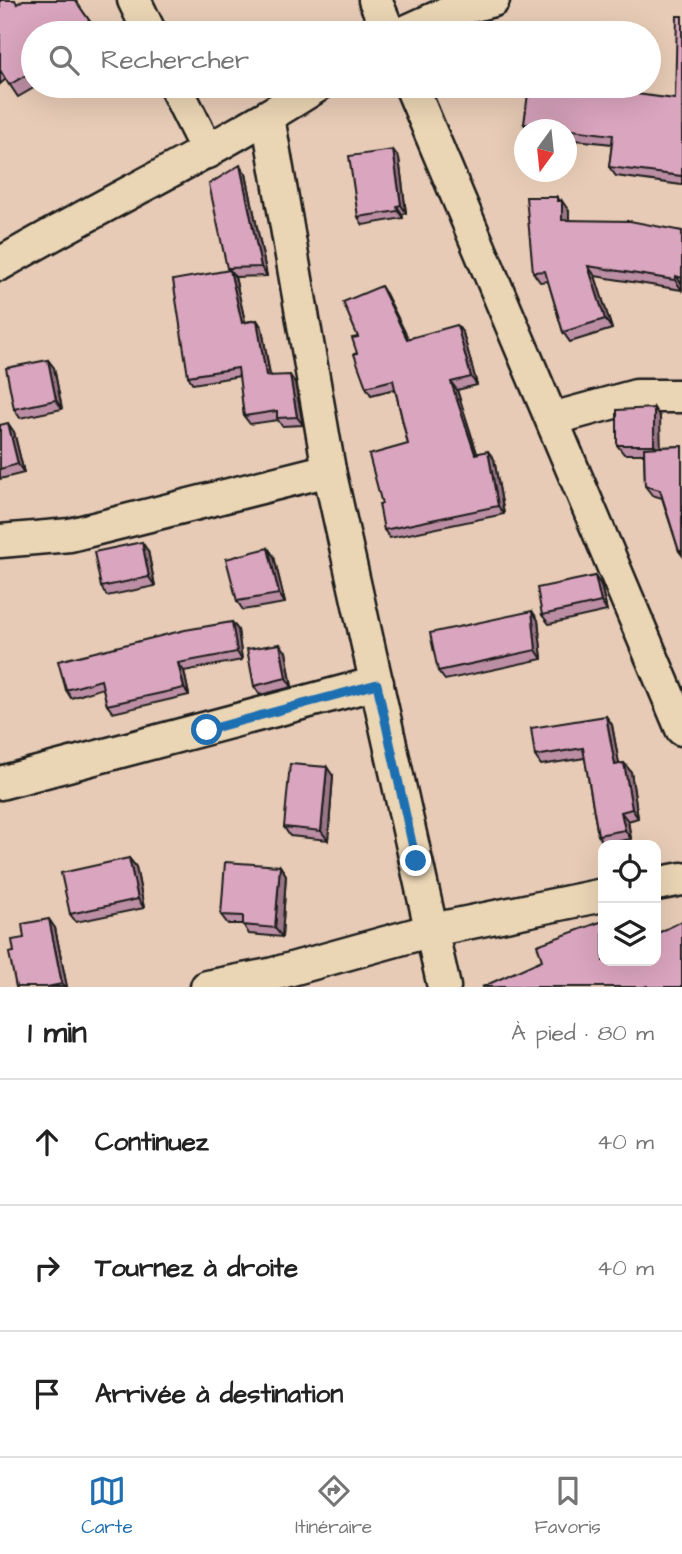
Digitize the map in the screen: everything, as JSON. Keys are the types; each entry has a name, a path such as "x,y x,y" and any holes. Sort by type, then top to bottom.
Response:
{"street":[{"path":"134,0 144,21"},
{"path":"375,0 384,21"},
{"path":"430,21 454,10 493,0"},
{"path":"181,98 208,152"},
{"path":"0,264 68,224 208,152 298,98"},
{"path":"416,98 682,729"},
{"path":"268,117 329,470 444,987"},
{"path":"551,419 636,396 682,396"},
{"path":"0,541 70,535 329,470"},
{"path":"0,783 377,684"},
{"path":"661,883 682,879"},
{"path":"207,987 267,981 432,930 598,896"}],"building":[{"path":"0,0 15,0 17,4 23,0 75,0 90,21 21,21 21,78 9,85 0,70"},
{"path":"677,16 682,16 682,176 609,167 613,135 577,131 577,119 525,119 527,98 675,99"},
{"path":"393,150 401,205 397,206 398,211 358,217 349,156"},
{"path":"240,165 261,267 227,268 209,184"},
{"path":"526,197 557,197 557,201 562,201 562,220 630,221 682,231 682,278 676,276 675,280 588,266 605,319 563,332 545,271 533,272"},
{"path":"230,270 242,323 257,320 266,376 290,375 297,417 277,418 277,411 244,416 238,368 188,376 173,280"},
{"path":"381,286 407,339 457,325 471,377 451,382 475,454 488,451 498,506 384,530 379,504 382,504 369,455 408,444 393,380 366,387 354,354 357,353 352,338 358,337 343,302"},
{"path":"48,360 56,400 14,409 6,368"},
{"path":"654,408 654,445 617,445 617,410"},
{"path":"8,423 18,464 0,469 0,425"},
{"path":"682,446 682,551 679,551 660,490 645,486 644,448"},
{"path":"142,542 149,577 101,587 94,552"},
{"path":"268,548 279,594 237,601 226,559"},
{"path":"595,576 601,602 542,615 537,588"},
{"path":"532,611 536,650 438,671 430,633"},
{"path":"232,622 237,652 178,663 184,688 107,705 101,680 66,690 58,661 185,630"},
{"path":"280,644 286,678 254,686 247,649"},
{"path":"606,716 615,765 624,763 632,809 621,812 625,830 598,835 583,748 535,756 531,728"},
{"path":"290,764 327,767 321,831 284,827"},
{"path":"129,858 138,899 70,914 61,873"},
{"path":"225,862 280,866 275,928 243,925 243,916 221,915"},
{"path":"49,919 62,984 16,987 9,953 14,952 12,940 24,938 22,924"},
{"path":"682,921 682,987 482,987 542,960 537,945 598,923 598,966 661,966 661,932"}],"route":[{"path":"207,730 377,684 416,861"}]}
